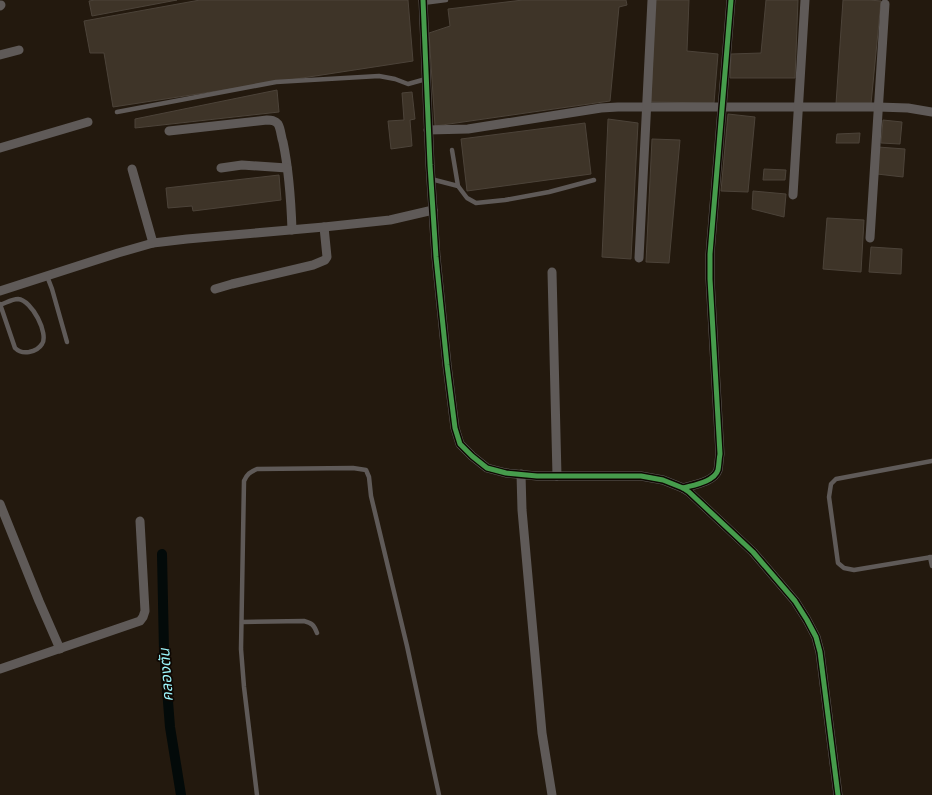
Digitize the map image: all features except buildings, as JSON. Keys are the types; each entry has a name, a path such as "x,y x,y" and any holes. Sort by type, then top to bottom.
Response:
{"street":[{"path":"639,258 652,0"},
{"path":"683,488 712,478 718,471 720,454 710,279 710,254 731,0"},
{"path":"793,195 805,0"},
{"path":"423,1 428,130 436,257 455,428 460,444 487,468 506,473 537,476 642,476 663,480 689,492 752,552 795,601 816,637 820,652 838,795"},
{"path":"870,238 885,4"},
{"path":"0,56 19,50"},
{"path":"428,130 468,129 601,108 618,107 878,107 908,108 932,112"},
{"path":"169,131 267,120 273,120 278,124 287,168 292,230"},
{"path":"0,148 88,122"},
{"path":"221,168 242,165 287,168"},
{"path":"132,169 152,244"},
{"path":"0,291 118,253 152,244 187,239 324,228 390,220 433,210"},
{"path":"215,290 232,284 313,265 325,260 327,257 324,228"},
{"path":"552,272 557,476"},
{"path":"521,474 522,510 542,726 552,795"},
{"path":"0,504 39,601 60,648"},
{"path":"0,669 140,621 145,611 140,521"}],"lane":[{"path":"423,1 446,0"},
{"path":"117,112 276,82 379,76 395,79 408,84 426,79"},
{"path":"452,150 458,186 467,198 476,203 505,200 550,192 594,180"},
{"path":"431,179 458,186"},
{"path":"47,276 67,342"},
{"path":"18,299 29,304 34,311 44,335 43,344 38,349 25,353 19,352 15,348 0,305 18,299"},
{"path":"932,461 836,479 831,484 829,497 838,563 844,568 854,570 931,557 932,566"},
{"path":"257,795 241,649 244,481 250,472 257,469 353,468 366,470 369,478 371,496 407,646 439,795"},
{"path":"242,622 311,622 315,626 317,633"}],"waterway":[{"name":"คลองตัน","path":"162,554 164,651 170,727 181,795"}],"cycle path":[{"path":"423,0 430,165 436,257 455,428 460,444 487,468 506,473 537,476 641,476 663,480 689,492 753,552 795,601 816,637 820,652 838,795"},
{"path":"683,488 708,480 716,474 720,454 710,279 710,254 731,0"}]}
